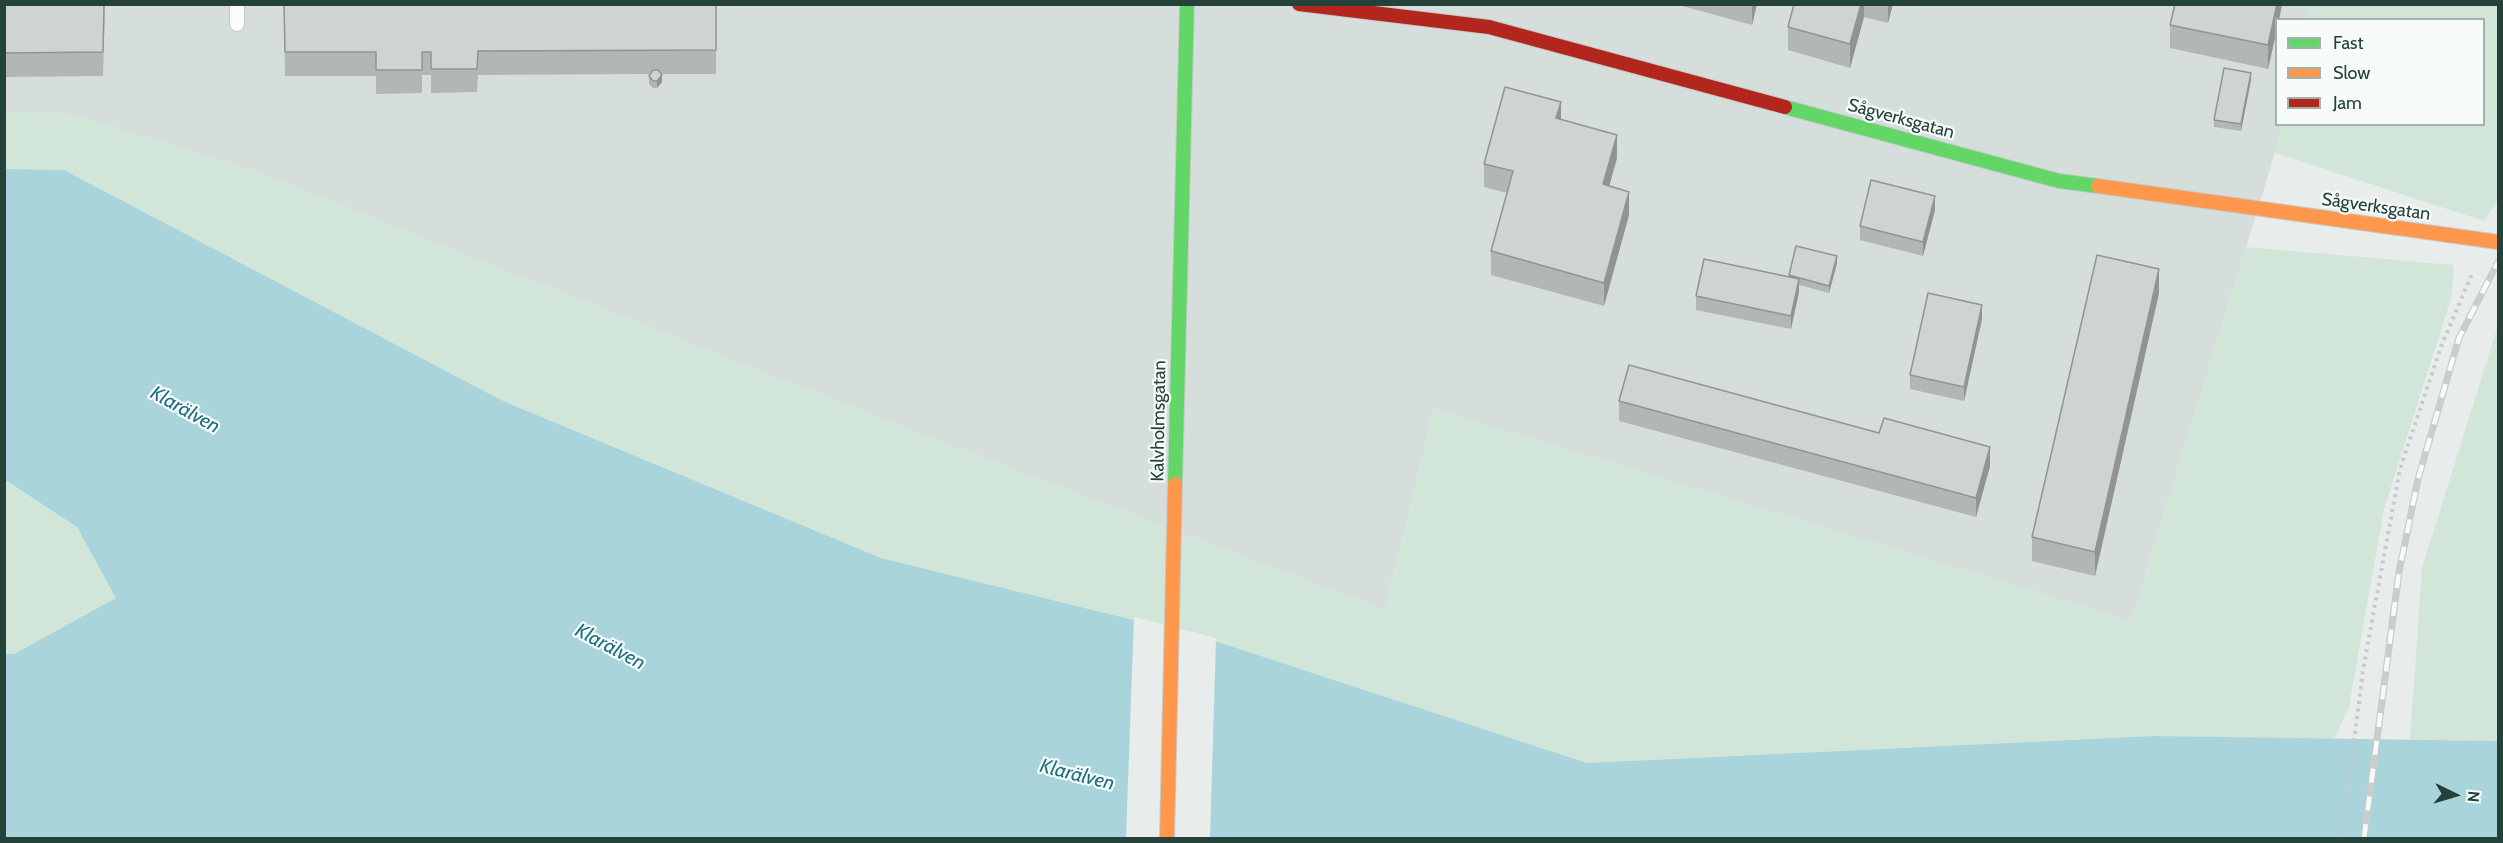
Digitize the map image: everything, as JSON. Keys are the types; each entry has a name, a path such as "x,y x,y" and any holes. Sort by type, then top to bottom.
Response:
{"street":[{"name":"Kalvholmsgatan","path":"1167,838 1187,4"},
{"name":"Sågverksgatan","path":"1299,4 1489,27 2059,181 2492,241"}],"lane":[{"path":"237,4 237,24"}],"path":[{"path":"2343,838 2363,670 2400,469 2442,344 2492,241"}],"shaded area":[{"path":"5,4 2309,5 2306,18 2275,18 2275,126 2282,126 2131,621 1434,409 1385,610 923,435 243,167 69,114 5,112"}],"green space":[{"path":"2309,5 2498,5 2498,200 2484,221 2275,153 2282,126 2485,126 2485,18 2306,18"},
{"path":"5,112 69,114 243,167 923,435 1385,610 1434,409 2131,621 2246,247 2454,265 2451,299 2384,509 2349,707 2334,739 2154,736 1587,763 1203,637 881,558 503,401 64,170 5,169"},
{"path":"2498,325 2498,741 2410,740 2422,568"},
{"path":"4,480 77,527 117,598 14,654 5,654"}],"water":[{"name":"Klarälven","path":"5,169 64,170 503,401 881,558 1203,637 1587,763 2154,736 2498,741 2498,838 5,838 5,654 14,654 116,598 77,527 5,480"}],"pier":[{"path":"1134,617 1216,638 1210,838 1126,838"}],"building":[{"path":"4,4 104,4 103,52 4,53"},
{"path":"284,4 716,4 716,50 478,51 477,69 431,69 431,52 422,52 422,70 376,70 376,52 285,52"},
{"path":"1794,4 1861,4 1850,44 1788,27"},
{"path":"2175,4 2277,4 2268,45 2170,25"},
{"path":"2224,68 2251,73 2241,124 2214,120"},
{"path":"653,70 658,70 662,75 657,81 653,81 649,76"},
{"path":"1505,87 1561,102 1556,118 1617,135 1603,184 1629,192 1604,283 1491,251 1513,171 1484,164"},
{"path":"1871,180 1935,196 1923,242 1860,226"},
{"path":"1796,246 1837,256 1829,286 1789,275"},
{"path":"2097,255 2159,269 2095,552 2032,537"},
{"path":"1704,259 1799,279 1791,316 1696,296"},
{"path":"1928,293 1982,305 1964,387 1910,375"},
{"path":"1629,365 1879,433 1884,418 1990,447 1976,498 1619,401"}],"railway":[{"path":"2364,838 2399,572 2418,479 2459,338 2498,262"}],"traffic: fast":[{"path":"1175,484 1187,4"},
{"path":"1785,107 2059,181 2098,186"}],"traffic: slow":[{"path":"2098,186 2498,242"},
{"path":"1167,838 1175,484"}],"traffic: jam":[{"path":"1299,4 1489,27 1785,107"}]}
